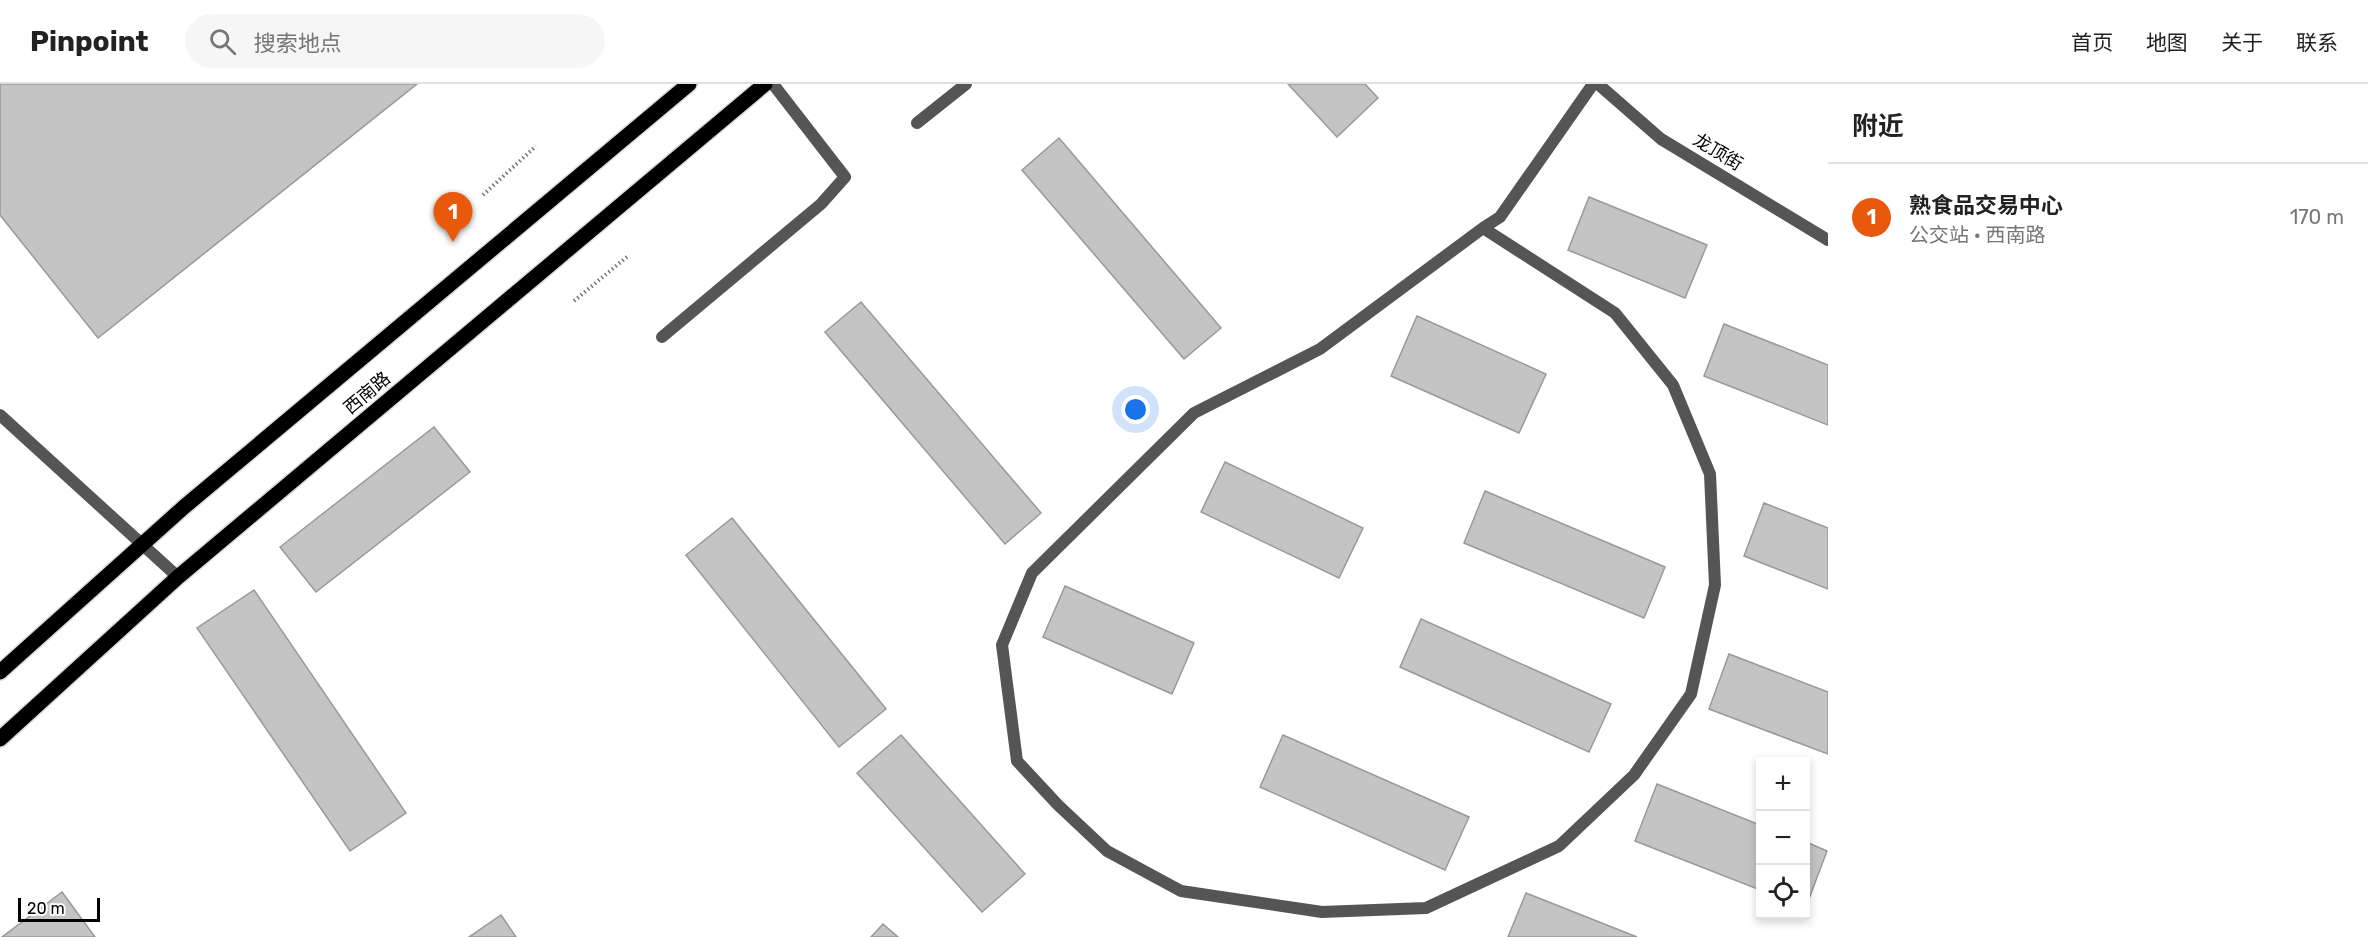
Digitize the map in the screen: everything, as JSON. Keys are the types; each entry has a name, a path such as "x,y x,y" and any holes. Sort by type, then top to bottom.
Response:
{"main road":[{"name":"西南路","path":"0,672 142,544 689,84"},
{"name":"西南路","path":"0,739 178,577 765,84"}],"street":[{"path":"662,337 821,204 844,177 773,84"},
{"path":"918,123 966,84"},
{"path":"1484,228 1615,313 1673,385 1710,474 1715,585 1691,694 1634,775 1559,846 1426,908 1322,912 1181,891 1107,851 1058,805 1017,761 1002,645 1032,573 1194,413 1320,349 1484,228 1500,217 1593,84"},
{"name":"龙顶街","path":"1598,84 1661,139 1828,240"},
{"path":"0,415 178,577"}],"path":[{"path":"483,195 536,146"},
{"path":"574,301 628,256"}],"building":[{"path":"0,84 417,84 98,338 0,215"},
{"path":"1288,84 1365,84 1378,98 1337,137"},
{"path":"1059,138 1221,328 1184,359 1022,170"},
{"path":"1589,197 1707,245 1685,298 1568,250"},
{"path":"861,302 1041,513 1005,544 825,332"},
{"path":"1417,316 1546,374 1519,433 1391,376"},
{"path":"1724,324 1828,365 1828,425 1704,376"},
{"path":"434,427 470,472 316,592 280,547"},
{"path":"1225,462 1363,528 1339,578 1201,512"},
{"path":"1485,491 1665,567 1644,618 1464,543"},
{"path":"1764,503 1828,528 1828,589 1744,556"},
{"path":"732,518 886,709 839,747 686,555"},
{"path":"1065,586 1194,643 1172,694 1043,637"},
{"path":"254,590 406,813 350,851 197,628"},
{"path":"1421,619 1611,704 1589,752 1400,667"},
{"path":"1729,654 1828,692 1828,754 1709,709"},
{"path":"901,735 1025,874 982,912 857,773"},
{"path":"1283,735 1469,817 1445,870 1260,787"},
{"path":"1657,784 1756,823 1756,888 1635,841"},
{"path":"1810,844 1827,851 1810,896"},
{"path":"62,892 95,937 2,937"},
{"path":"1526,893 1637,937 1508,937"},
{"path":"501,915 516,937 469,937"},
{"path":"883,924 898,937 871,937"}],"place":[{"name":"熟食品交易中心","path":"453,242"}]}
